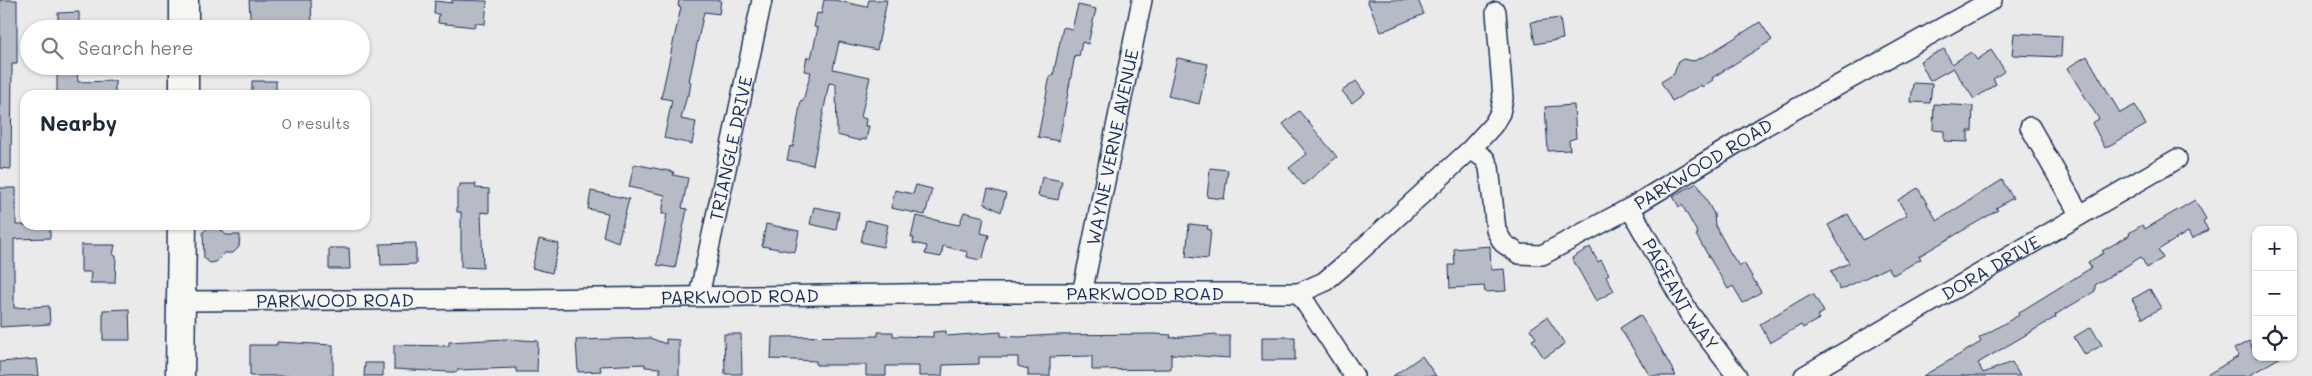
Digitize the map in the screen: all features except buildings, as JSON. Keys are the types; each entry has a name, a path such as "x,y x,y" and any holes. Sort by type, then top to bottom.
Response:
{"main road":[{"path":"184,0 184,20"},
{"path":"184,75 184,90"},
{"path":"180,376 182,230"}],"street":[{"name":"TRIANGLE DRIVE","path":"700,296 762,0"},
{"name":"WAYNE VERNE AVENUE","path":"1082,294 1142,0"},
{"name":"PARKWOOD ROAD","path":"1471,149 1485,159 1488,166 1496,230 1503,243 1519,254 1542,255 1630,208 1765,126 1992,0"},
{"name":"PARKWOOD ROAD","path":"181,301 700,296 1299,294 1324,282 1343,267 1471,149 1494,125 1500,113 1503,98 1496,12"},
{"path":"2030,127 2080,215"},
{"name":"DORA DRIVE","path":"1804,376 2177,159"},
{"name":"PAGEANT WAY","path":"1630,208 1689,314 1737,376"},
{"path":"1299,294 1354,376"}]}
